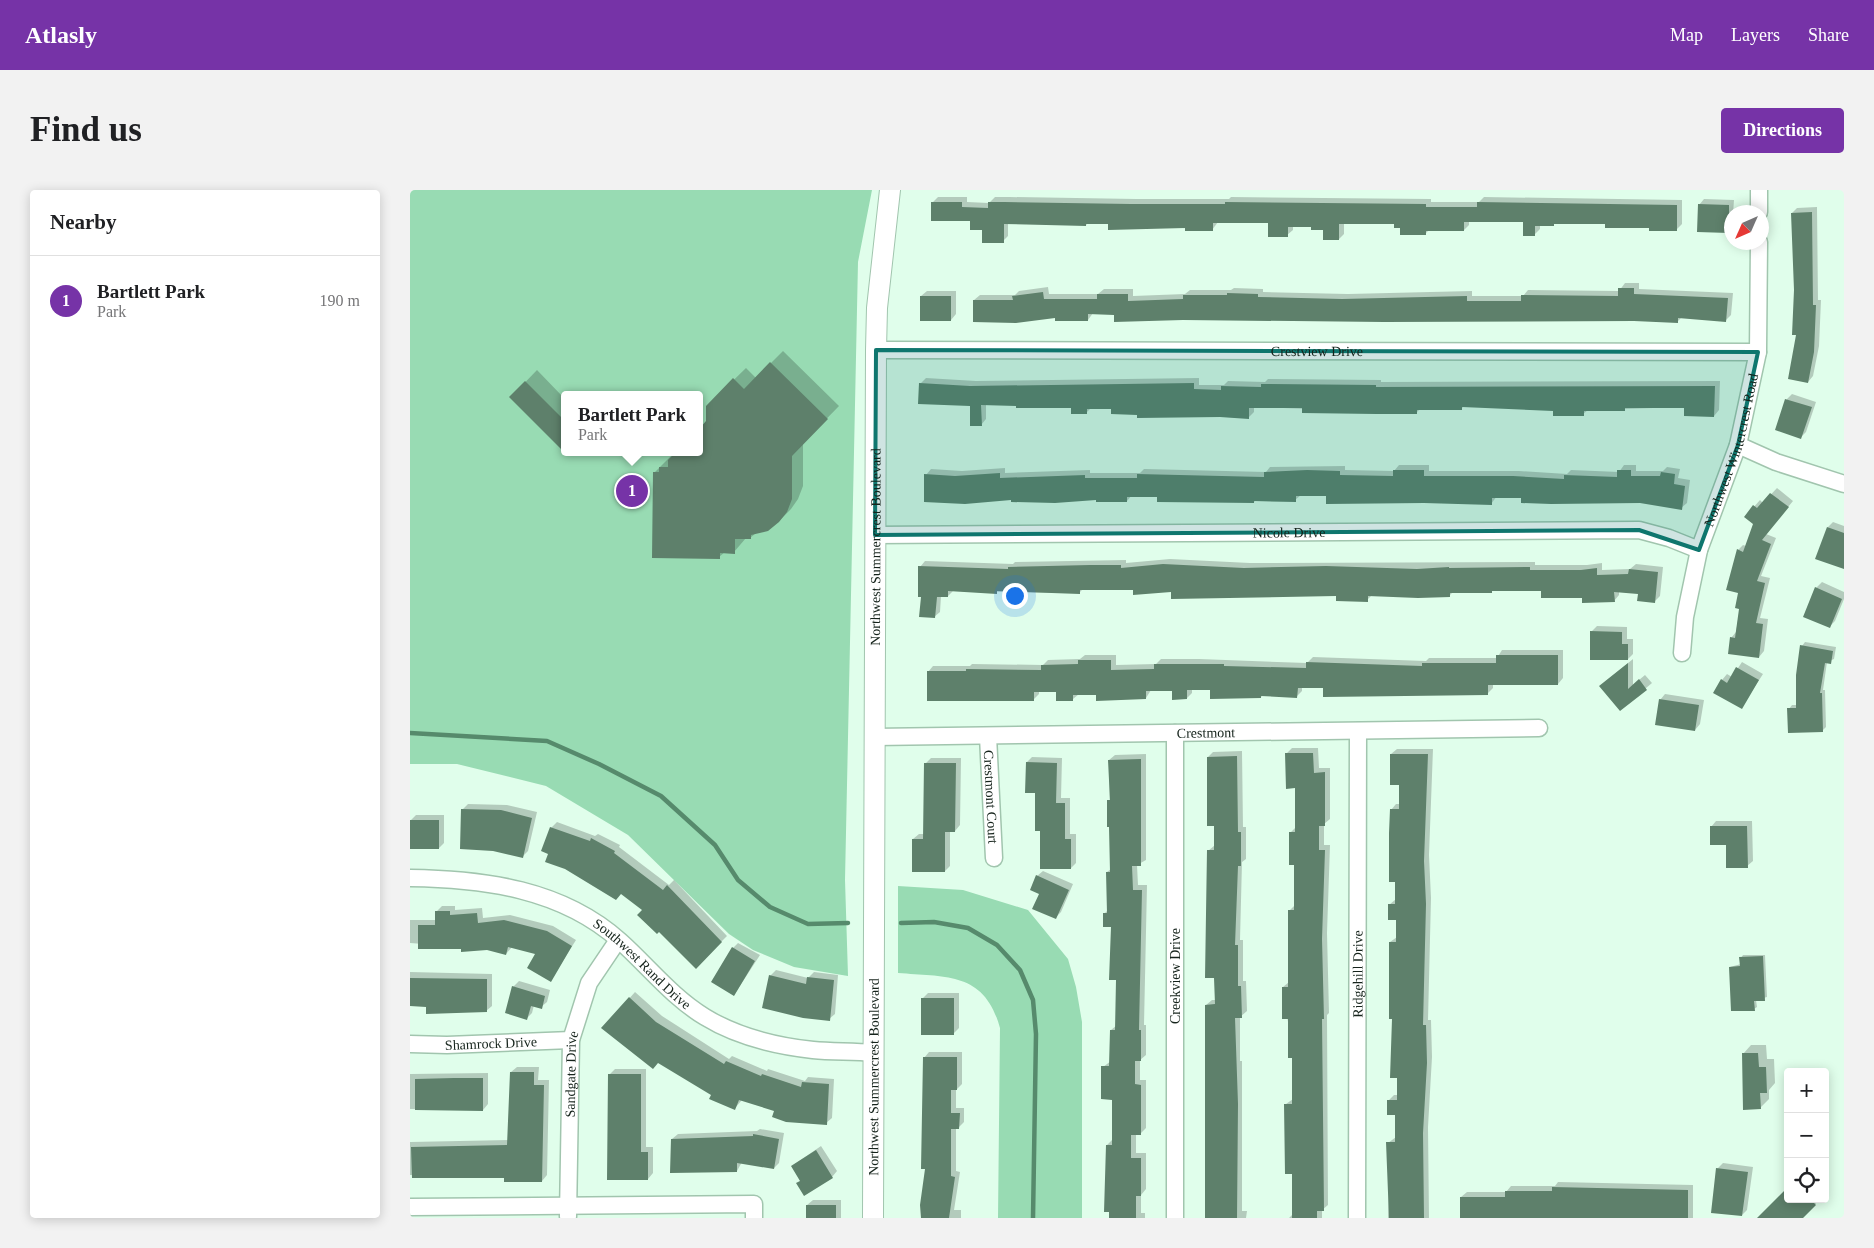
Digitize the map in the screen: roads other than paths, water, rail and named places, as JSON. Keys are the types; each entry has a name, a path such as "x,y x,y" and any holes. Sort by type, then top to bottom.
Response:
{"street":[{"name":"Northwest Summercrest Boulevard","path":"873,1218 876,350 878,299 890,190"},
{"path":"1759,190 1759,205"},
{"name":"Northwest Wintercrest Road","path":"1682,654 1685,616 1699,550 1738,446 1758,352 1758,250"},
{"name":"Crestview Drive","path":"876,350 1758,352"},
{"path":"1738,446 1776,462 1844,484"},
{"name":"Nicole Drive","path":"875,535 1639,530 1669,538 1699,550"},
{"name":"Crestmont","path":"874,737 1539,728"},
{"name":"Ridgehill Drive","path":"1357,1218 1358,731"},
{"name":"Creekview Drive","path":"1175,1218 1176,733"},
{"name":"Crestmont Court","path":"988,736 994,858"},
{"name":"Southwest Rand Drive","path":"410,878 502,885 552,899 593,921 618,940 670,989 705,1017 746,1035 813,1050 873,1053"},
{"name":"Sandgate Drive","path":"568,1212 571,1040 589,984 618,940"},
{"name":"Shamrock Drive","path":"410,1044 447,1045 571,1040"},
{"path":"410,1207 568,1212 754,1211"}],"waterway":[{"path":"410,733 547,741 599,764 661,796 715,845 738,880 770,907 808,924 848,923"},
{"path":"901,923 934,922 968,928 997,945 1020,970 1033,1000 1036,1034 1033,1218"}],"place":[{"name":"Bartlett Park","path":"632,491"}]}
